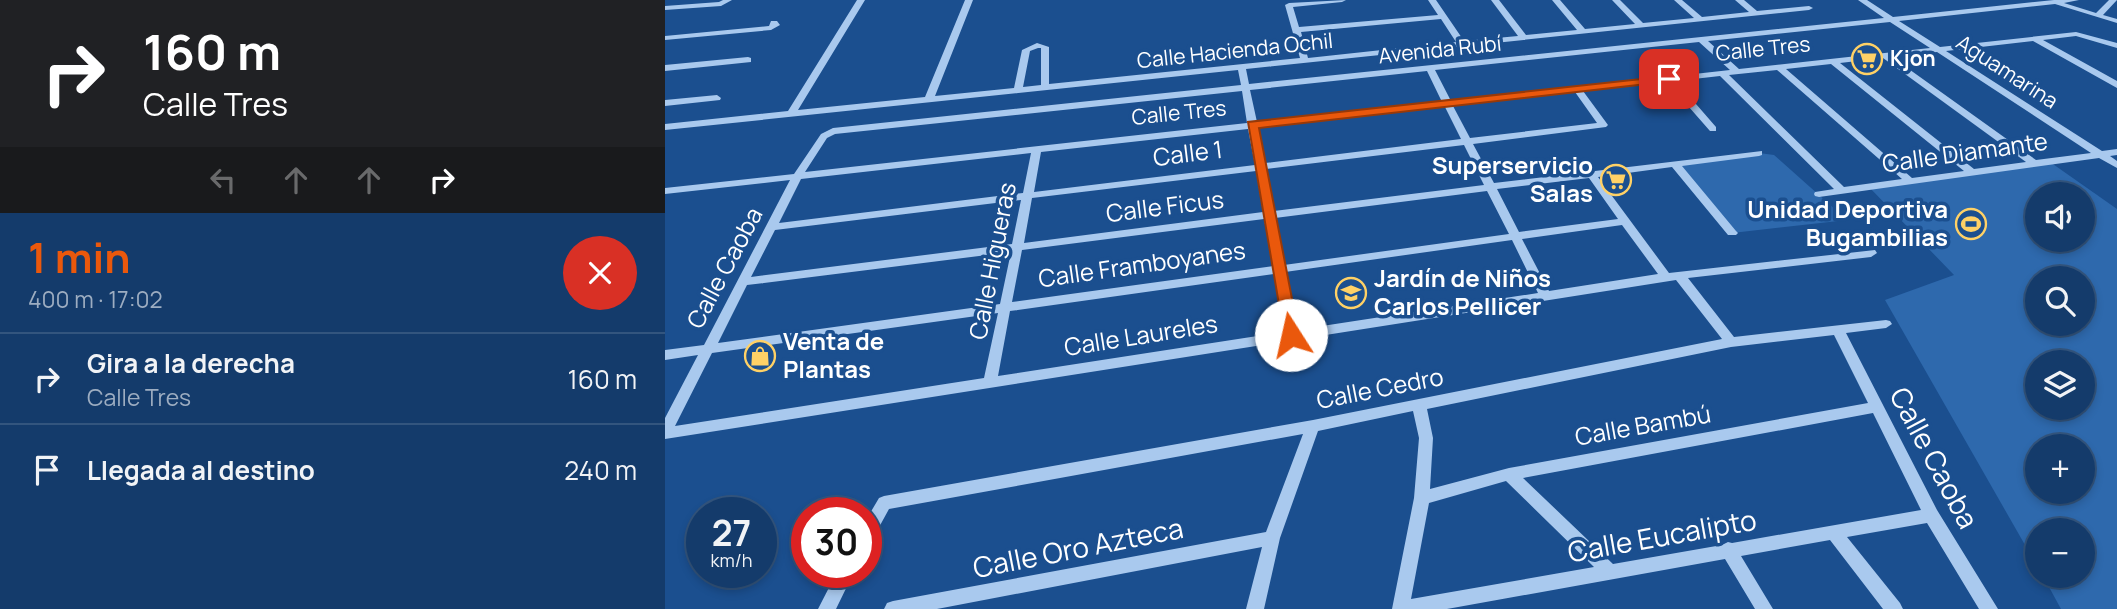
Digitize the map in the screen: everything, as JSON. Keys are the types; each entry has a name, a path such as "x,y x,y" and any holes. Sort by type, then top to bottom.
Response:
{"street":[{"path":"665,8 721,4 728,0"},
{"path":"791,114 861,0"},
{"path":"929,99 969,0"},
{"path":"1279,0 1289,5 1342,0"},
{"path":"1433,0 1462,45"},
{"path":"1495,0 1524,38"},
{"path":"1556,0 1583,32"},
{"path":"1616,0 1641,26"},
{"path":"1678,0 1701,20"},
{"path":"1739,0 1756,13"},
{"name":"Aguamarina","path":"1862,0 2117,165"},
{"name":"Avenida Rubí","path":"833,131 2075,0"},
{"path":"2098,16 2113,0"},
{"path":"2050,2 2117,21"},
{"path":"1289,5 1305,61"},
{"name":"Calle Hacienda Ochil","path":"665,127 1701,20 1769,12 1798,5 1809,8"},
{"path":"1295,30 1442,17"},
{"path":"777,24 771,28 665,36 777,24"},
{"name":"Calle Tres","path":"665,191 2034,38 2076,34 2117,46"},
{"path":"2034,38 2117,85"},
{"path":"1702,40 1736,71"},
{"path":"1018,90 1026,50 1037,45 1045,47 1045,88"},
{"path":"1884,55 2035,164"},
{"path":"665,68 748,60"},
{"path":"1833,61 1973,173"},
{"path":"1779,67 1910,181"},
{"path":"1242,68 1291,335"},
{"path":"1430,69 1546,296"},
{"path":"1722,73 1842,191"},
{"path":"1669,79 1713,129"},
{"name":"Calle 1","path":"772,227 1603,125 1577,89"},
{"path":"665,103 717,98"},
{"name":"Calle Caoba","path":"665,432 798,175 824,136 833,131"},
{"name":"Calle Higueras","path":"990,382 1037,149"},
{"name":"Calle Diamante","path":"1819,194 2117,152"},
{"name":"Calle Ficus","path":"742,282 1759,153"},
{"path":"1675,164 1731,233"},
{"path":"1591,174 1625,221 1731,342"},
{"name":"Calle Framboyanes","path":"665,355 1625,221"},
{"path":"1672,276 1871,253"},
{"name":"Calle Laureles","path":"665,432 1672,276"},
{"name":"Calle Cedro","path":"882,507 884,503 1313,426 1731,342 1886,324"},
{"name":"Calle Caoba","path":"1838,329 1931,514 1989,609"},
{"path":"1401,609 1422,498 1426,438 1419,405"},
{"name":"Calle Bambú","path":"1422,498 1509,474 1875,407"},
{"path":"1255,609 1272,538 1313,426"},
{"path":"1509,474 1611,573"},
{"name":"Calle Eucalipto","path":"1401,609 1611,573 1728,549 1835,534 1931,514"},
{"path":"1835,534 1893,609"},
{"name":"Calle Oro Azteca","path":"893,609 1272,538"},
{"path":"1728,549 1763,609"},
{"path":"827,609 838,588"}],"shaded area":[{"path":"1759,153 1774,155 1847,220 1732,233 1675,164"},
{"path":"2050,162 2079,182 2025,182 2025,252 2095,252 2095,194 2117,209 2117,609 2061,609 2050,588 2095,588 2095,518 2025,518 2025,545 1885,300 1954,275 1869,187"}],"place":[{"name":"Kjon","path":"1867,59"},
{"name":"Superservicio Salas","path":"1616,180"},
{"name":"Unidad Deportiva Bugambilias","path":"1971,224"},
{"name":"Jardín de Niños Carlos Pellicer","path":"1351,293"},
{"name":"Venta de Plantas","path":"760,356"}],"route":[{"path":"1291,335 1252,125 1669,79"}]}
